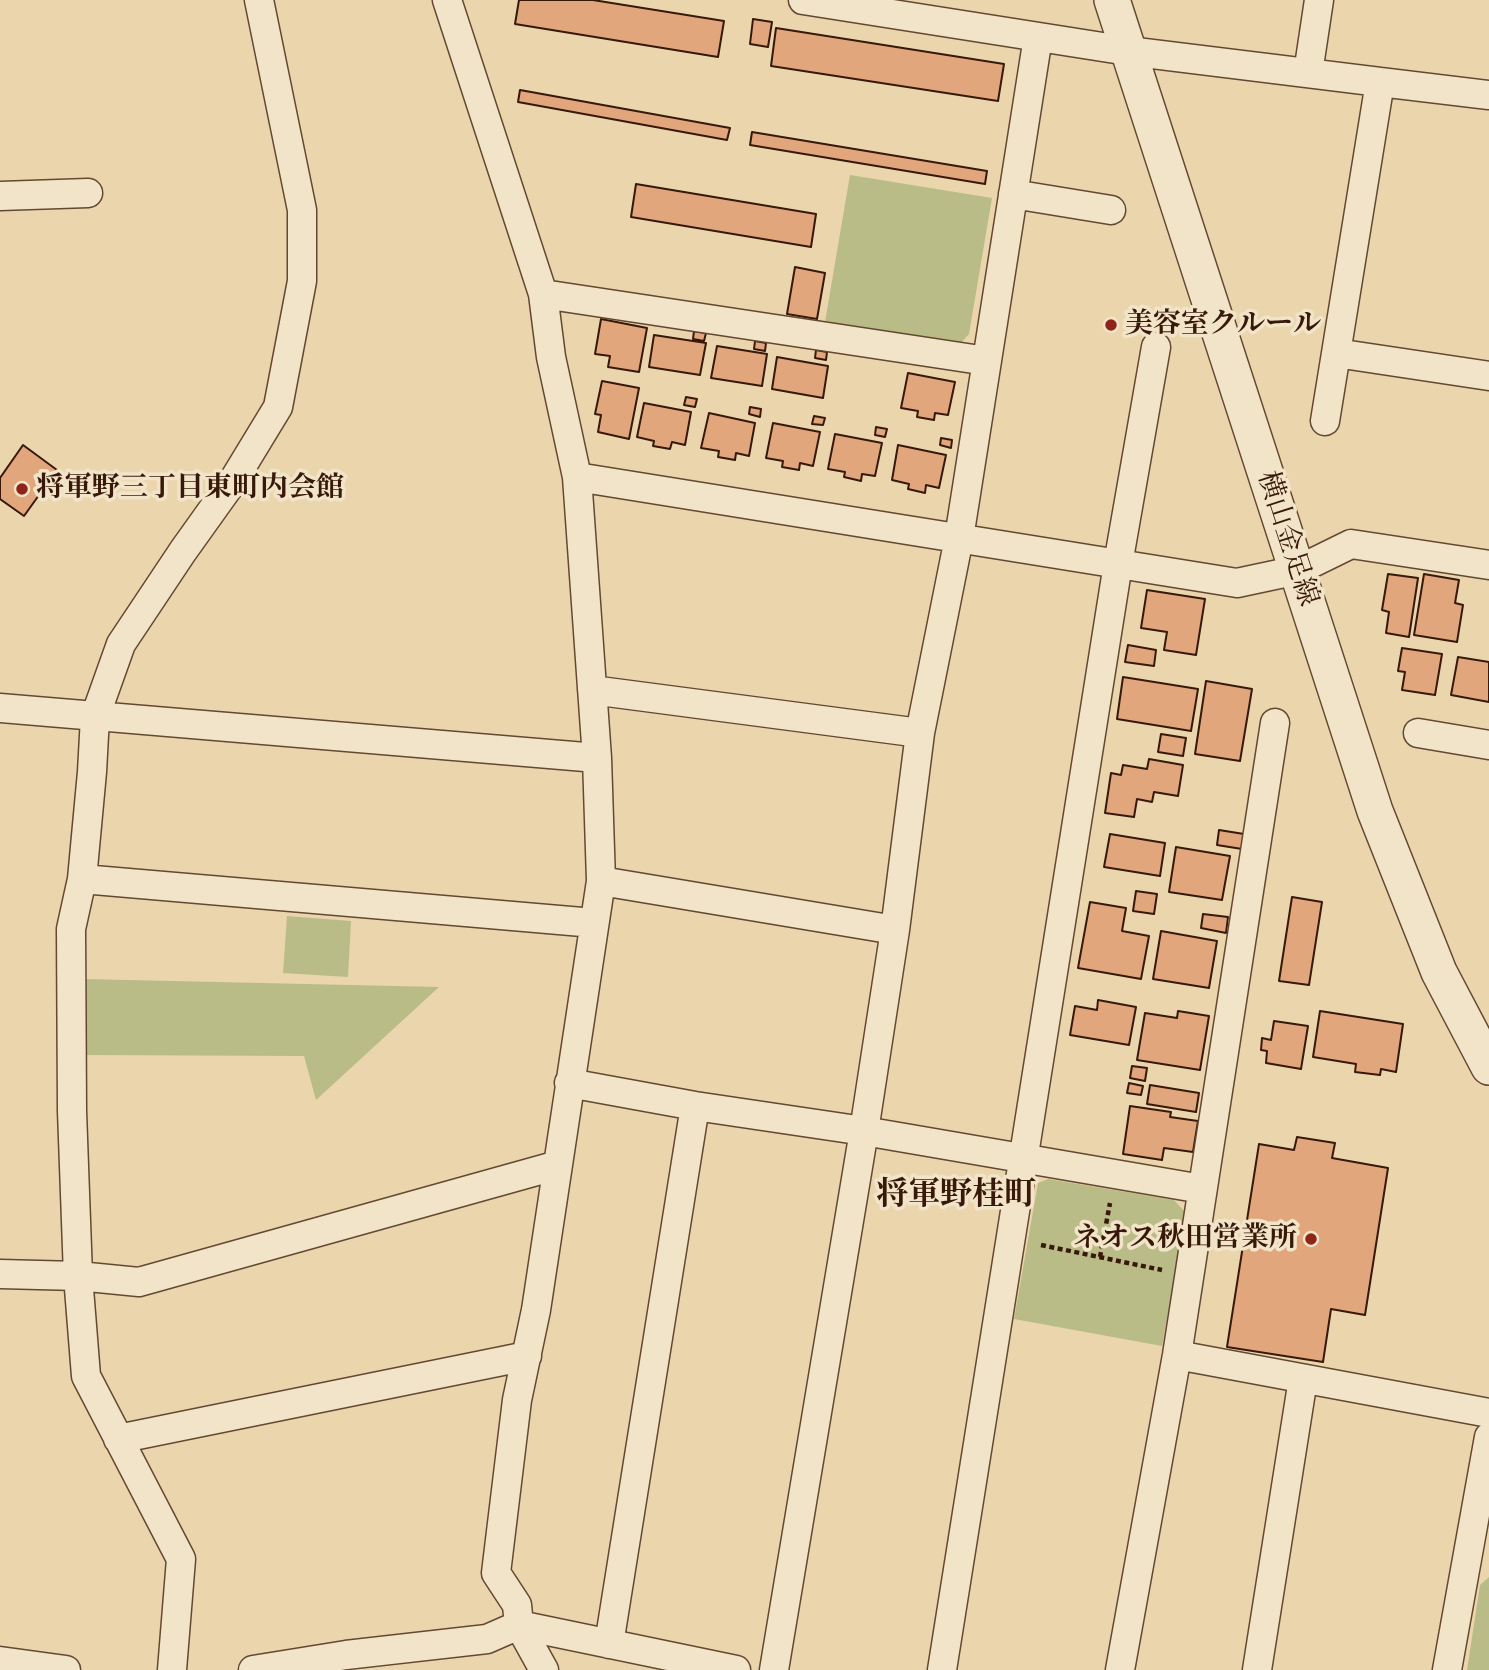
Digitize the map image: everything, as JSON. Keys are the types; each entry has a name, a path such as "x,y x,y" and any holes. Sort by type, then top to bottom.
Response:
{"street":[{"path":"172,1670 181,1559 86,1376 78,1276 72,1111 71,929 82,879 95,717 121,644 233,481 278,407 302,281 302,210 259,0"},
{"path":"447,0 542,294 551,357 576,477 597,758 601,881 536,1310 517,1400 496,1573 517,1605 519,1625 544,1670"},
{"path":"803,0 1128,51 1489,95"},
{"name":"横山金足線","path":"1112,0 1375,811 1439,972 1489,1067"},
{"path":"1308,73 1319,0"},
{"path":"774,1670 864,1131 895,930 920,733 959,538 1038,37"},
{"path":"1325,421 1380,82"},
{"path":"0,196 88,193"},
{"path":"1013,194 1111,210"},
{"path":"542,294 987,361"},
{"path":"942,1670 1118,564 1156,347"},
{"path":"1336,353 1489,376"},
{"path":"576,477 1237,583 1298,570 1351,544 1489,565"},
{"path":"592,690 920,733"},
{"path":"0,708 597,758"},
{"path":"1120,1670 1177,1355 1275,723"},
{"path":"1418,733 1489,745"},
{"path":"82,879 594,923"},
{"path":"601,881 895,930"},
{"path":"569,1083 1202,1189"},
{"path":"609,1644 695,1106"},
{"path":"0,1274 78,1276 139,1282 558,1166"},
{"path":"1177,1355 1489,1413"},
{"path":"118,1439 527,1356"},
{"path":"1256,1670 1303,1379"},
{"path":"1447,1670 1489,1437"},
{"path":"253,1670 346,1655 487,1639 519,1625 736,1670"},
{"path":"0,1661 66,1670"}],"path":[{"path":"1100,1257 1115,1174"},
{"path":"1012,1239 1189,1276"}],"green space":[{"path":"850,175 992,198 969,334 960,344 825,322"},
{"path":"287,916 351,921 348,977 283,973"},
{"path":"84,979 439,987 316,1100 304,1056 85,1055"},
{"path":"1048,1179 1174,1200 1186,1213 1162,1346 1014,1319 1038,1183"},
{"path":"1489,1577 1489,1670 1467,1670 1480,1585"}],"building":[{"path":"519,0 593,0 724,21 718,57 515,24"},
{"path":"753,19 772,22 768,47 750,44"},
{"path":"776,28 1004,64 998,101 771,66"},
{"path":"520,90 730,128 727,140 518,102"},
{"path":"752,132 987,171 985,184 750,145"},
{"path":"636,184 816,214 811,247 631,217"},
{"path":"795,267 825,273 817,319 787,314"},
{"path":"601,319 647,328 639,372 608,367 610,356 595,354"},
{"path":"694,331 706,333 704,341 693,339"},
{"path":"654,335 706,343 700,375 649,367"},
{"path":"755,341 766,343 765,351 754,349"},
{"path":"717,346 767,354 762,386 711,378"},
{"path":"816,350 827,352 826,360 815,358"},
{"path":"777,357 828,366 823,398 772,389"},
{"path":"908,373 955,382 948,415 935,413 934,420 917,417 918,411 901,408"},
{"path":"602,381 639,388 629,439 598,432 601,415 595,414"},
{"path":"686,397 697,399 695,407 684,405"},
{"path":"644,403 691,412 685,445 672,442 670,449 653,446 654,441 637,437"},
{"path":"750,407 761,409 760,417 749,414"},
{"path":"709,413 755,423 749,456 736,453 735,460 718,457 719,451 701,448"},
{"path":"814,416 825,418 823,425 812,424"},
{"path":"773,423 820,432 813,466 800,463 799,470 782,467 783,461 766,458"},
{"path":"876,427 887,429 885,437 875,435"},
{"path":"835,434 882,443 875,476 862,474 861,481 844,477 845,472 828,469"},
{"path":"941,438 952,440 951,448 940,445"},
{"name":"将軍野三丁目東町内会館","path":"23,445 57,470 24,516 0,499 0,478"},
{"path":"898,445 946,455 939,488 926,485 925,493 908,489 909,484 892,480"},
{"path":"1388,574 1418,578 1409,637 1386,633 1389,612 1382,610"},
{"path":"1424,574 1459,580 1455,603 1463,605 1457,642 1414,635"},
{"path":"1147,590 1205,599 1196,655 1164,650 1167,632 1141,628"},
{"path":"1128,645 1156,650 1154,666 1125,662"},
{"path":"1402,648 1442,654 1435,695 1402,690 1405,672 1398,671"},
{"path":"1458,657 1489,662 1489,702 1451,695"},
{"path":"1123,677 1198,689 1191,731 1117,719"},
{"path":"1206,681 1252,689 1240,761 1195,754"},
{"path":"1161,734 1186,738 1183,756 1158,752"},
{"path":"1149,759 1183,765 1178,796 1154,792 1152,802 1137,799 1134,817 1105,813 1111,773 1121,775 1123,765 1147,769"},
{"path":"1219,830 1244,834 1242,849 1217,845"},
{"path":"1110,834 1165,843 1160,876 1104,867"},
{"path":"1176,847 1230,856 1222,900 1169,892"},
{"path":"1136,891 1157,894 1154,914 1133,911"},
{"path":"1292,897 1322,902 1309,985 1279,981"},
{"path":"1090,902 1126,908 1122,931 1149,936 1141,979 1078,968"},
{"path":"1203,914 1228,917 1226,933 1201,928"},
{"path":"1161,931 1217,941 1209,988 1153,979"},
{"path":"1098,1000 1136,1007 1129,1045 1070,1035 1075,1006 1097,1010"},
{"path":"1178,1011 1209,1016 1200,1070 1137,1060 1145,1013 1177,1018"},
{"path":"1320,1011 1403,1024 1396,1072 1381,1069 1380,1075 1355,1072 1356,1064 1313,1057"},
{"path":"1274,1021 1308,1026 1301,1069 1266,1063 1267,1051 1261,1050 1262,1038 1271,1040"},
{"path":"1132,1066 1147,1068 1145,1081 1130,1078"},
{"path":"1129,1083 1143,1086 1141,1095 1127,1093"},
{"path":"1150,1085 1199,1093 1196,1112 1147,1104"},
{"path":"1130,1106 1171,1112 1170,1117 1198,1121 1193,1152 1164,1148 1162,1160 1123,1154"},
{"name":"ネオス秋田営業所","path":"1297,1137 1335,1143 1332,1158 1388,1168 1365,1315 1331,1309 1323,1362 1227,1347 1259,1144 1294,1150"}],"place":[{"name":"美容室クルール","path":"1111,325"},
{"name":"将軍野三丁目東町内会館","path":"22,489"},
{"name":"ネオス秋田営業所","path":"1311,1239"}],"district":[{"name":"将軍野桂町","path":"956,1196"}]}
